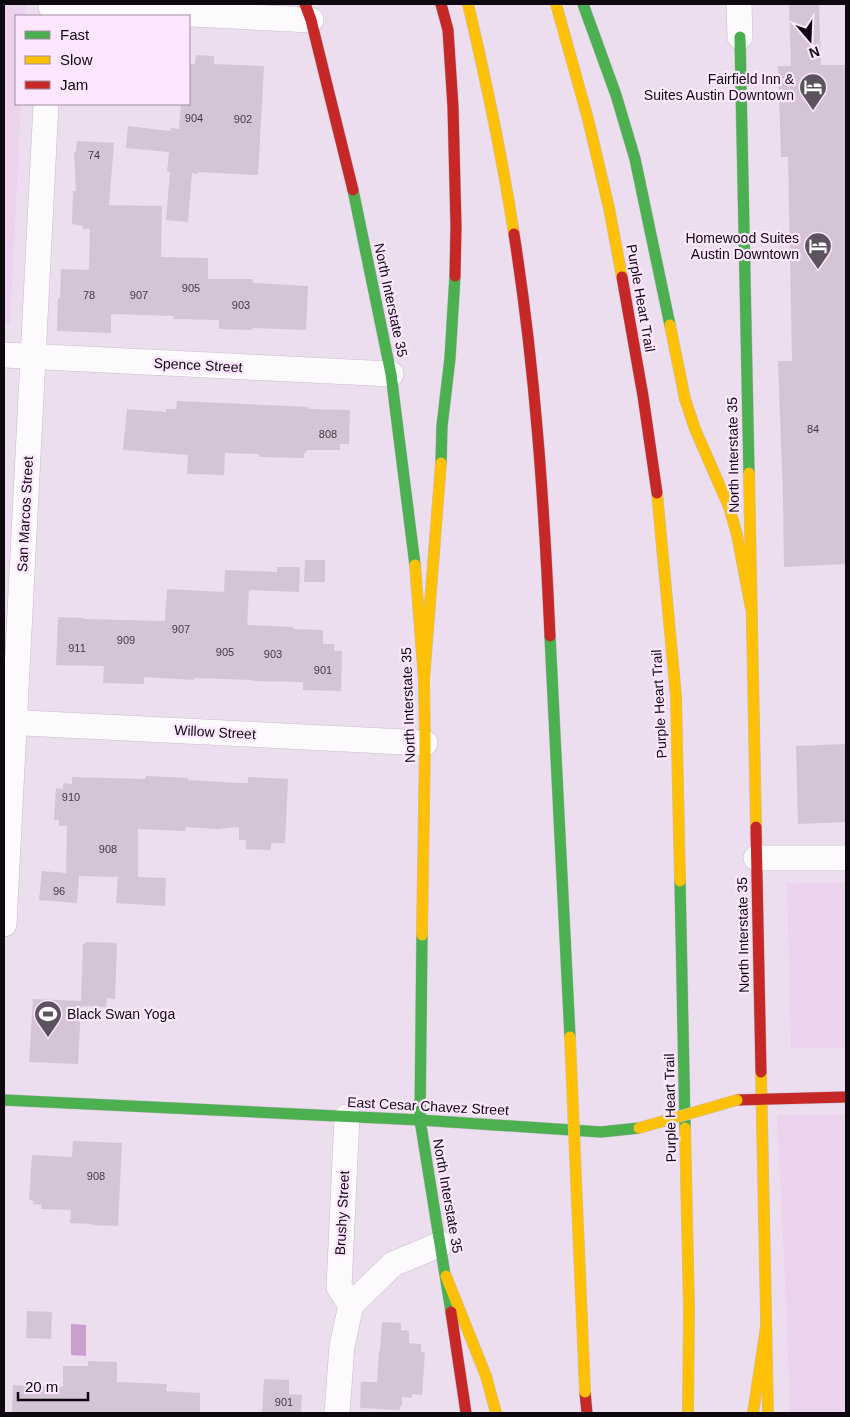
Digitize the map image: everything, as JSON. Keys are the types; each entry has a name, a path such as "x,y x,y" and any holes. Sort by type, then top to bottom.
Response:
{"main road":[{"path":"424,680 440,478 442,426 451,349 456,226 453,107 448,30 441,4"},
{"path":"468,4 490,97 506,179 520,269 536,408 548,587 587,1413"},
{"name":"Purple Heart Trail","path":"556,4 588,119 610,208 630,316 659,505 676,696 689,1309 688,1413"},
{"path":"583,4 616,95 635,159 686,399 695,429 729,507 737,535 751,608"},
{"name":"North Interstate 35","path":"308,12 355,196 391,374 416,572 424,680 425,743 420,1120 441,1244 466,1413"},
{"name":"North Interstate 35","path":"740,37 768,1413"},
{"name":"East Cesar Chavez Street","path":"4,1100 347,1116 600,1132 639,1128 738,1100 846,1097"},
{"path":"446,1276 486,1376 496,1413"},
{"path":"752,1413 766,1327"}],"street":[{"path":"739,4 740,37"},
{"path":"51,9 308,12"},
{"name":"San Marcos Street","path":"4,924 9,722 33,356 46,105"},
{"name":"Spence Street","path":"4,355 391,374"},
{"name":"Willow Street","path":"9,722 425,743"},
{"path":"756,858 846,858"},
{"name":"Brushy Street","path":"347,1116 339,1287 351,1305"},
{"path":"337,1413 342,1346 351,1305 393,1264 441,1244"}],"shaded area":[{"path":"4,4 26,4 25,15 15,15 15,105 21,105 10,323 4,323"},
{"path":"846,882 846,1048 791,1048 787,883"},
{"path":"846,1114 846,1413 790,1413 777,1115"},
{"path":"71,1324 86,1325 86,1356 71,1355"}],"building":[{"path":"789,4 819,4 821,65 846,65 846,564 784,567 778,361 792,361 788,157 781,157 778,66 791,66"},
{"path":"196,55 214,56 214,64 264,66 258,175 192,173 188,222 166,220 170,172 167,172 169,152 126,148 128,126 170,131 171,128 179,129 181,105 190,105 190,64 195,64"},
{"path":"77,141 114,143 109,205 162,206 161,257 208,258 208,279 253,279 253,283 308,286 306,330 219,329 219,320 173,319 174,316 111,314 111,333 57,331 61,269 89,270 90,229 83,229 83,226 72,224 73,191 76,191 74,152 76,152"},
{"path":"177,401 350,410 349,444 340,444 340,450 307,450 304,453 304,458 259,457 259,454 225,453 224,475 187,474 188,455 123,450 127,409 166,412 166,409 176,409"},
{"path":"305,560 325,560 325,582 304,582"},
{"path":"277,567 300,567 299,592 249,590 247,625 323,630 323,644 334,644 334,651 342,651 341,691 303,690 303,682 194,678 194,680 144,677 144,684 103,683 104,666 56,665 58,617 165,621 167,589 224,592 225,570 277,572"},
{"path":"846,744 846,822 798,824 796,746"},
{"path":"146,776 239,783 248,783 248,777 288,779 285,843 271,843 271,850 246,849 246,840 239,840 239,827 217,829 186,827 185,831 138,829 138,877 166,878 165,906 116,903 118,877 79,876 77,903 39,900 42,871 66,873 67,826 59,826 59,820 54,820 56,788 63,789 63,783 72,784 72,777 145,779"},
{"path":"85,942 117,943 115,999 107,998 106,1007 81,1006 78,1064 29,1062 33,999 81,1001 83,944"},
{"path":"73,1141 122,1143 118,1226 70,1223 71,1210 41,1209 42,1205 33,1204 34,1201 29,1200 32,1155 72,1157"},
{"path":"27,1311 52,1312 51,1339 26,1338"},
{"path":"382,1322 401,1323 401,1330 409,1331 409,1343 421,1344 421,1352 425,1353 422,1395 412,1394 412,1398 402,1397 400,1410 360,1408 361,1382 377,1382"},
{"path":"88,1361 117,1362 117,1382 167,1384 166,1391 200,1393 200,1413 12,1413 13,1385 63,1387 63,1366 88,1366"},
{"path":"264,1379 289,1380 289,1394 302,1395 301,1413 262,1413"}],"traffic: fast":[{"path":"583,4 616,95 635,159 670,325"},
{"path":"740,37 749,473"},
{"path":"353,190 391,374 415,565"},
{"path":"441,463 442,426 450,358 455,276"},
{"path":"550,636 570,1037"},
{"path":"680,881 685,1128"},
{"path":"422,935 420,1120 451,1312"},
{"path":"4,1100 420,1120"},
{"path":"420,1120 601,1132 639,1128"}],"traffic: slow":[{"path":"468,4 493,118 514,234"},
{"path":"556,4 588,119 609,208 622,277"},
{"path":"670,325 685,399 695,429 729,507 737,535 751,608"},
{"path":"424,680 441,463"},
{"path":"749,473 756,827"},
{"path":"657,493 676,696 680,881"},
{"path":"415,565 424,680 422,935"},
{"path":"570,1037 585,1392"},
{"path":"761,1072 768,1413"},
{"path":"639,1128 737,1100"},
{"path":"685,1128 689,1309 688,1413"},
{"path":"446,1276 486,1376 496,1413"},
{"path":"753,1413 766,1327"}],"traffic: jam":[{"path":"305,4 311,20 353,190"},
{"path":"441,4 448,30 453,107 456,226 455,276"},
{"path":"514,234 528,334 538,434 550,636"},
{"path":"622,277 643,396 657,493"},
{"path":"756,827 761,1072"},
{"path":"737,1100 846,1097"},
{"path":"451,1312 466,1413"},
{"path":"585,1392 587,1413"}],"place":[{"name":"Fairfield Inn & Suites Austin Downtown","path":"813,111"},
{"name":"Homewood Suites Austin Downtown","path":"818,270"},
{"name":"Black Swan Yoga","path":"48,1038"}]}
